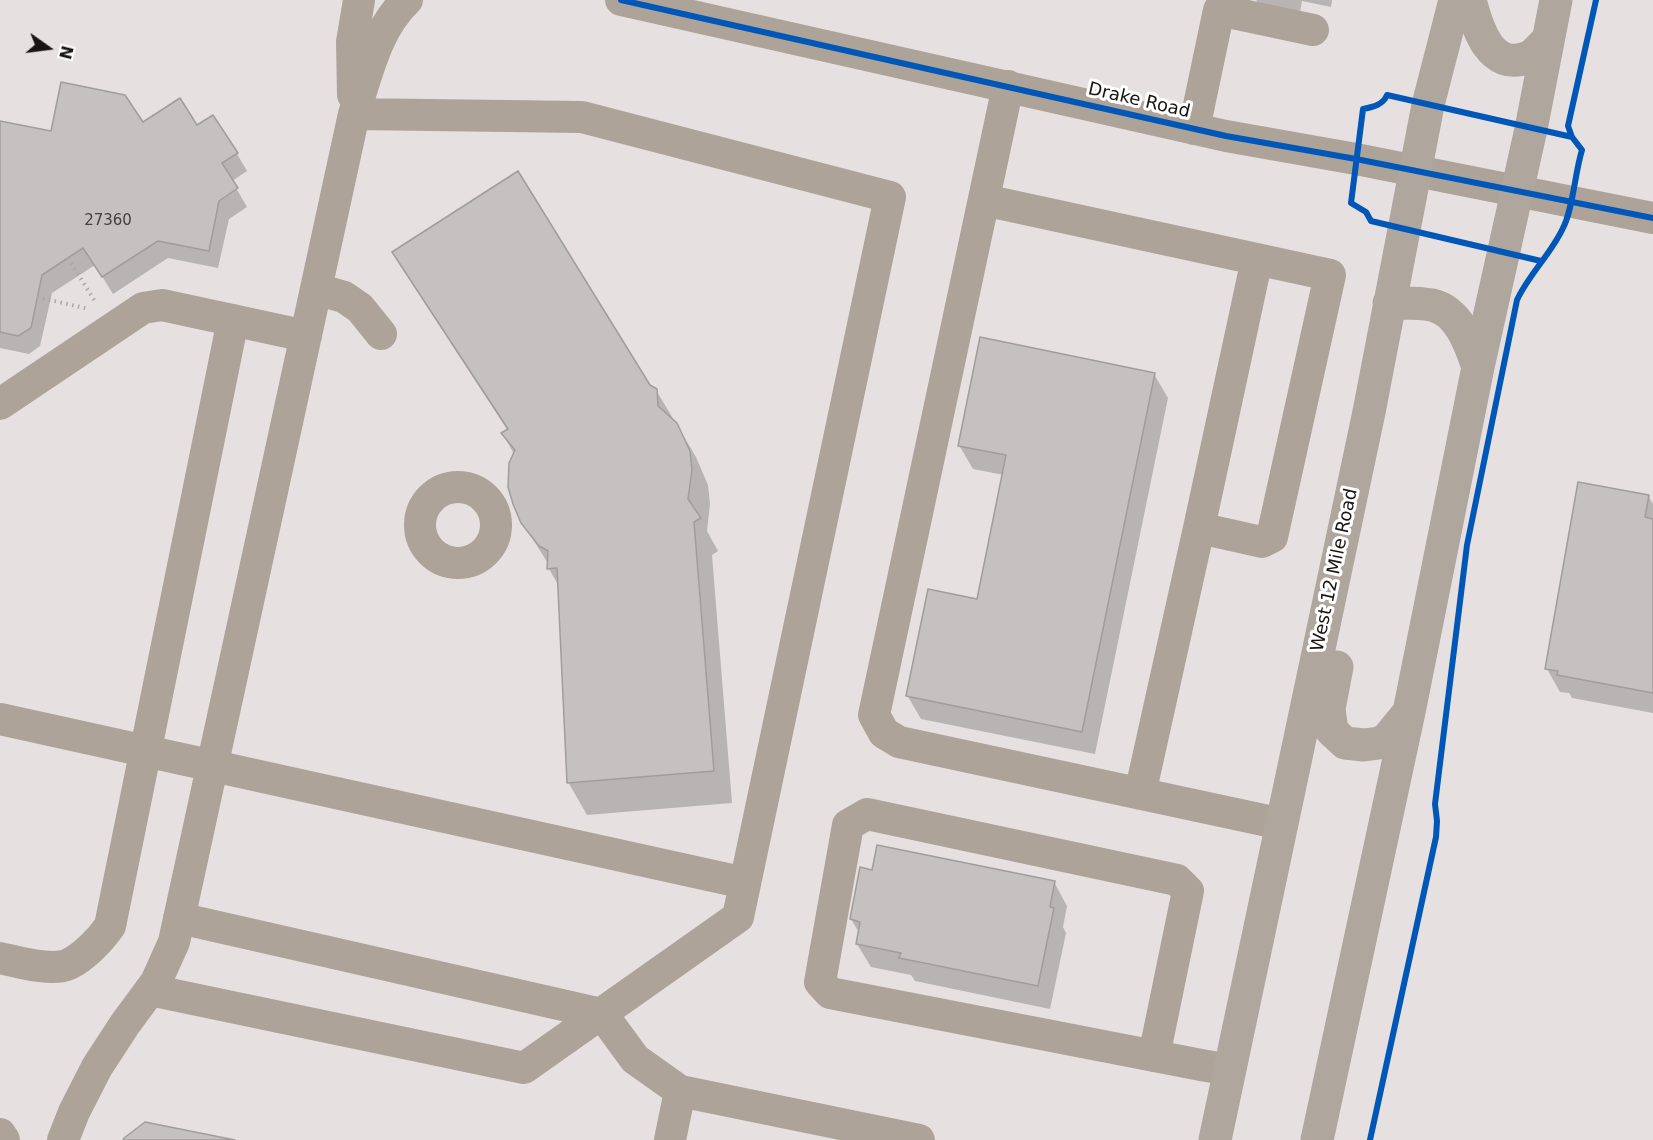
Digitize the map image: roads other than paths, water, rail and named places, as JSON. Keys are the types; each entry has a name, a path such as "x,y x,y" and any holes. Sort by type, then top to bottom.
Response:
{"main road":[{"name":"West 12 Mile Road","path":"1215,1140 1369,412 1428,105 1455,0"},
{"path":"1470,0 1477,25 1491,52 1510,59 1529,57 1547,41"},
{"path":"1317,1140 1409,712 1478,367 1556,0"},
{"path":"1389,303 1434,305 1452,317 1466,336 1478,367"},
{"path":"1369,412 1377,466 1329,709 1332,731 1346,743 1364,745 1379,743 1387,739 1409,712"}],"street":[{"path":"354,114 352,42 359,0"},
{"path":"63,1140 74,1112 97,1067 156,982 174,942 354,114 383,32 390,19 407,0"},
{"name":"Drake Road","path":"621,0 1194,129 1653,218"},
{"path":"1194,129 1220,5 1312,30"},
{"path":"1008,86 874,715 884,733 899,742 1282,824"},
{"path":"150,990 524,1068 738,917 890,197 582,117 354,114"},
{"path":"984,200 1330,275 1272,537 1262,542 1199,528"},
{"path":"1140,794 1257,259"},
{"path":"316,289 344,297 360,308 381,334"},
{"path":"0,404 103,319 143,308 162,305 306,336"},
{"path":"0,958 38,967 68,964 100,940 110,926 233,320"},
{"path":"0,718 745,883"},
{"path":"1154,1056 1188,891 1177,880 867,814 848,825 820,982 830,993 1154,1056 1230,1070"},
{"path":"179,918 602,1014 635,1059 680,1091 919,1140"},
{"path":"670,1140 680,1091"},
{"path":"0,1134 4,1140"}]}
